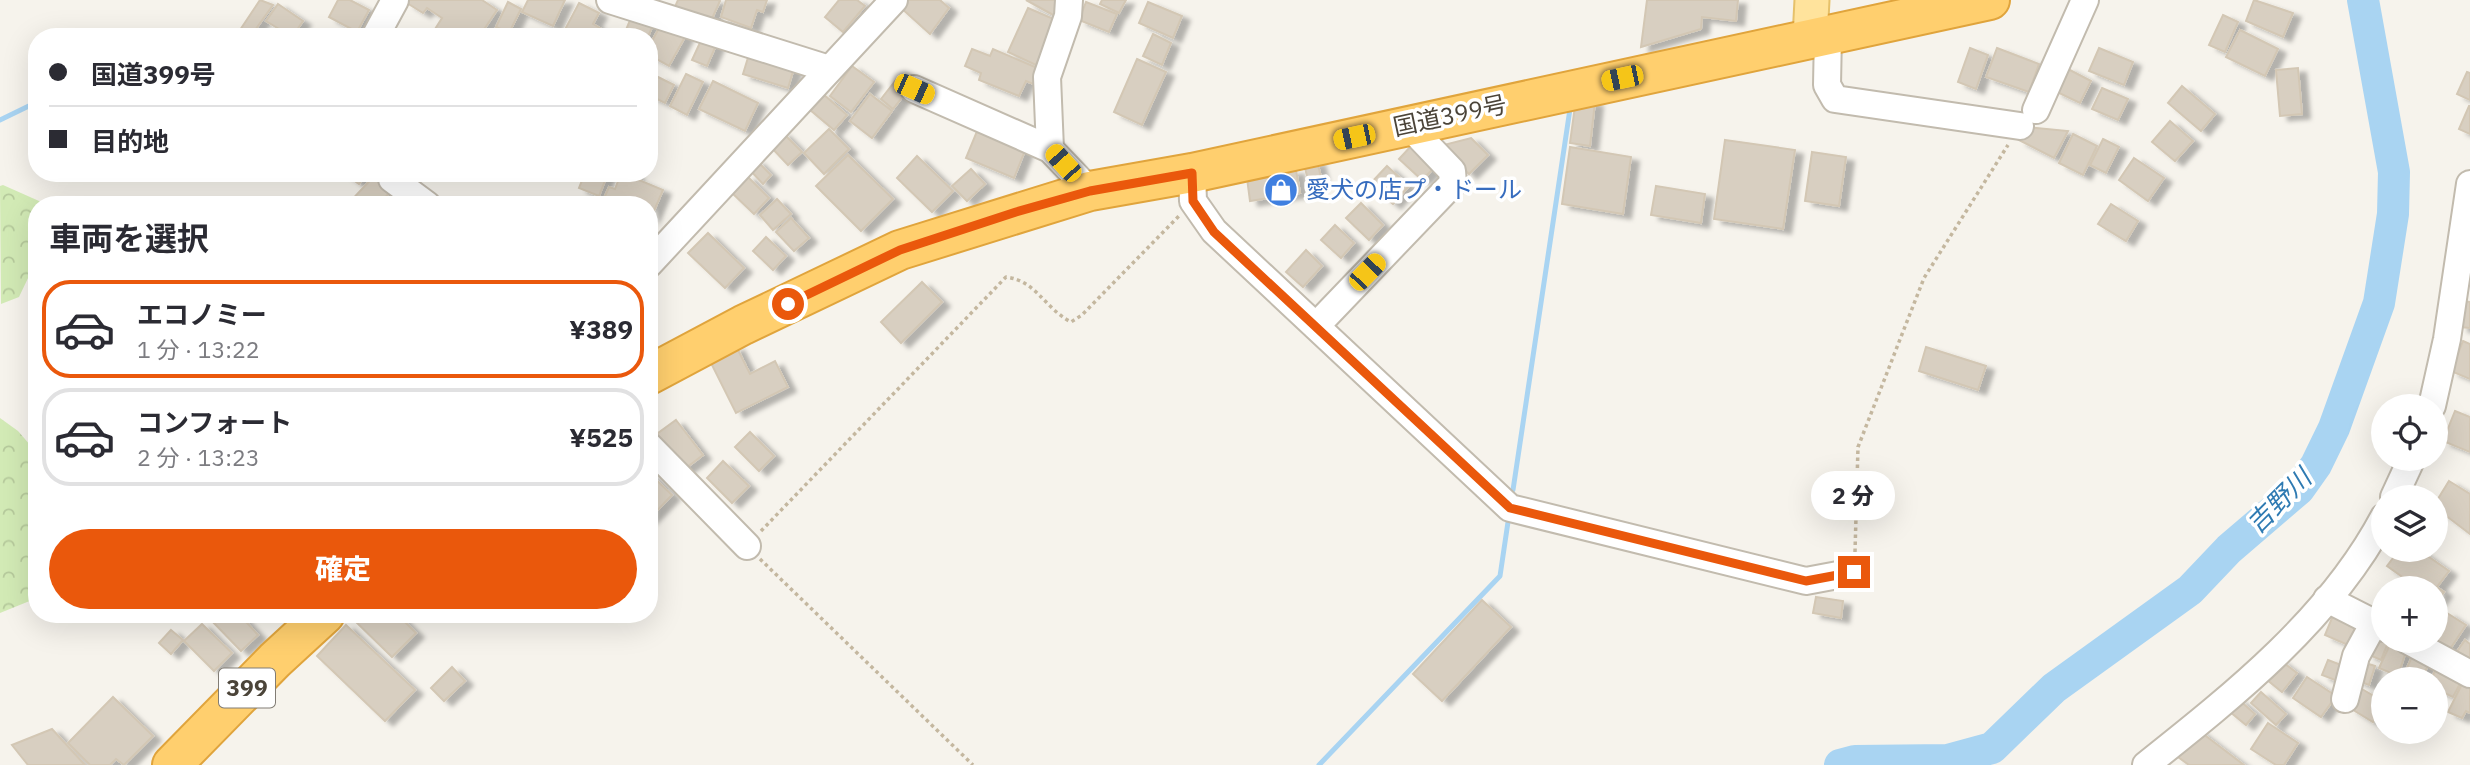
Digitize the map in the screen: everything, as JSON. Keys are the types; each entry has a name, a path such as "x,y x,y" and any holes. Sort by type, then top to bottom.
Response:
{"highway":[{"name":"国道399号","path":"658,370 743,325 900,250 1090,191 1193,187 1408,125 1990,0"},
{"name":"399","path":"172,765 315,623"}],"main road":[{"path":"1812,0 1819,36"}],"street":[{"path":"380,28 395,0"},
{"path":"610,0 829,69"},
{"path":"658,254 894,0"},
{"path":"1051,149 1047,77 1068,16 1069,0"},
{"path":"1819,36 1827,85 1835,99 2028,118 2085,0"},
{"path":"914,89 1051,149 1090,191"},
{"path":"1316,326 1453,183 1452,171 1408,125"},
{"path":"396,182 416,196"},
{"path":"2434,394 2447,339 2470,184"},
{"path":"1193,187 1214,232 1510,508 1806,581 1854,572"},
{"path":"658,455 747,546"},
{"path":"2146,765 2235,692 2327,599 2371,540"},
{"path":"2327,599 2371,622"},
{"path":"2345,699 2356,656 2371,636"},
{"path":"2431,653 2470,674"}],"path":[{"path":"1854,572 1858,447 1924,278 2028,118"},
{"path":"973,765 747,546 1006,276 1022,279 1060,317 1071,322 1082,315 1193,187"}],"green space":[{"path":"0,186 28,196 28,278 19,297 1,304"},
{"path":"0,418 18,431 28,443 28,602 0,613"}],"building":[{"path":"260,0 273,5 256,28 241,28"},
{"path":"338,0 350,0 369,10 359,28 350,28 329,17"},
{"path":"409,0 482,0 497,10 485,28 436,28 442,18 427,8 423,13 407,3"},
{"path":"528,0 565,0 553,26 522,12"},
{"path":"678,0 720,1 710,23 674,9"},
{"path":"726,0 767,0 763,12 757,10 751,28 721,17"},
{"path":"839,0 857,0 865,6 843,32 825,17"},
{"path":"907,0 940,0 949,8 930,34 900,7"},
{"path":"1026,0 1063,0 1055,16"},
{"path":"1102,0 1126,0 1119,13 1100,4"},
{"path":"1647,0 1738,0 1736,21 1702,17 1701,29 1641,47"},
{"path":"2254,0 2293,13 2283,37 2246,21"},
{"path":"508,2 521,9 512,28 496,27"},
{"path":"1086,2 1117,14 1109,32 1079,20"},
{"path":"1148,2 1182,16 1173,38 1139,23"},
{"path":"579,3 599,13 593,24 600,28 566,28"},
{"path":"278,4 303,21 298,28 277,28 266,21"},
{"path":"1028,8 1056,20 1036,65 1008,52"},
{"path":"633,13 654,22 652,28 627,28"},
{"path":"2223,15 2238,22 2225,52 2209,45"},
{"path":"662,23 686,35 669,66 658,60 658,30"},
{"path":"2240,30 2278,49 2265,76 2226,57"},
{"path":"1153,34 1171,43 1162,65 1143,56"},
{"path":"703,36 717,43 707,66 692,60"},
{"path":"1970,48 1988,55 1976,89 1958,82"},
{"path":"1997,48 2039,64 2029,92 1986,77"},
{"path":"2099,48 2133,62 2124,85 2089,71"},
{"path":"972,49 990,56 993,49 1042,70 1036,85 1026,81 1019,96 979,80 981,73 965,66"},
{"path":"750,51 795,65 788,88 743,74"},
{"path":"1137,59 1166,72 1142,125 1114,112"},
{"path":"852,66 874,82 851,112 830,96"},
{"path":"2066,68 2091,81 2080,103 2055,91"},
{"path":"2298,68 2302,114 2280,116 2276,70"},
{"path":"2467,72 2470,73 2470,100 2457,94"},
{"path":"686,74 703,82 687,115 670,106"},
{"path":"658,77 674,85 665,103 658,100"},
{"path":"896,80 908,90 893,109 881,99"},
{"path":"713,81 758,103 745,131 699,109"},
{"path":"2182,86 2215,114 2201,131 2168,103"},
{"path":"2102,88 2128,99 2118,120 2092,109"},
{"path":"822,93 847,115 834,130 809,109"},
{"path":"870,94 892,111 872,138 850,121"},
{"path":"1576,99 1595,102 1590,146 1570,143"},
{"path":"2470,106 2470,134 2459,129"},
{"path":"2170,121 2193,141 2175,161 2152,142"},
{"path":"980,124 1028,143 1014,178 966,158"},
{"path":"2026,127 2068,131 2054,158 2019,140"},
{"path":"829,129 849,149 824,174 804,153"},
{"path":"782,132 802,152 788,165 769,145"},
{"path":"2073,134 2097,146 2083,175 2059,163"},
{"path":"1471,138 1488,155 1469,174 1440,146"},
{"path":"2103,139 2119,147 2106,173 2090,165"},
{"path":"1725,140 1795,150 1783,229 1714,219"},
{"path":"1413,144 1436,166 1422,180 1399,159"},
{"path":"1570,147 1631,157 1623,214 1562,204"},
{"path":"1812,152 1846,157 1839,206 1805,201"},
{"path":"848,155 893,199 861,231 816,186"},
{"path":"917,156 953,191 932,212 897,178"},
{"path":"2134,158 2164,178 2148,201 2119,180"},
{"path":"756,160 771,175 763,184 748,168"},
{"path":"1317,161 1321,177 1308,180 1304,164"},
{"path":"1387,166 1409,186 1393,204 1370,184"},
{"path":"971,169 985,184 967,201 952,186"},
{"path":"1296,170 1300,193 1250,201 1247,178"},
{"path":"747,176 769,198 754,214 731,192"},
{"path":"369,182 387,182 394,188 386,196 355,196"},
{"path":"581,182 604,182 599,196 579,188"},
{"path":"618,182 644,182 663,190 658,202 658,196 605,196 609,187 615,189"},
{"path":"1656,186 1705,194 1701,223 1651,215"},
{"path":"777,199 791,214 773,230 760,215"},
{"path":"1361,203 1383,225 1369,240 1346,218"},
{"path":"2111,204 2138,221 2126,241 2098,224"},
{"path":"791,218 809,238 794,251 776,232"},
{"path":"1335,225 1354,243 1341,258 1321,240"},
{"path":"708,233 744,268 725,288 688,253"},
{"path":"766,237 786,256 773,270 753,251"},
{"path":"1306,250 1322,266 1303,287 1286,272"},
{"path":"922,282 942,302 901,343 881,322"},
{"path":"2464,301 2470,302 2470,328 2460,327"},
{"path":"2463,341 2470,344 2470,379 2451,371"},
{"path":"736,346 750,374 775,361 788,387 736,413 709,359"},
{"path":"1926,347 1986,366 1978,390 1919,371"},
{"path":"2455,411 2470,417 2470,452 2448,443 2448,428"},
{"path":"676,420 703,455 682,471 658,441 658,433"},
{"path":"750,432 774,456 759,471 735,447"},
{"path":"723,461 749,486 732,503 707,478"},
{"path":"2449,481 2470,494 2470,534 2448,517 2447,485"},
{"path":"658,482 672,495 658,510"},
{"path":"2390,562 2436,562 2449,571 2445,576 2401,576 2387,566"},
{"path":"1816,597 1843,601 1841,618 1813,613"},
{"path":"1482,600 1511,627 1442,701 1413,674"},
{"path":"2334,613 2365,626 2355,648 2325,635"},
{"path":"2448,614 2466,625 2448,652"},
{"path":"214,623 247,623 258,635 241,651"},
{"path":"357,623 406,623 416,633 392,657"},
{"path":"202,624 232,653 214,671 184,641"},
{"path":"346,625 415,690 385,721 317,656"},
{"path":"171,630 183,640 171,654 159,643"},
{"path":"2465,640 2470,644 2470,661 2454,656"},
{"path":"2371,645 2371,653 2384,653 2381,660 2367,654"},
{"path":"2386,653 2405,653 2401,667 2379,667"},
{"path":"2414,653 2431,659 2427,667 2407,667"},
{"path":"2280,660 2297,673 2282,692 2266,679"},
{"path":"2328,660 2349,668 2343,683 2322,675"},
{"path":"2362,662 2375,666 2371,667 2369,685 2356,680"},
{"path":"452,667 465,681 444,701 431,688"},
{"path":"2448,670 2463,678 2453,697 2448,695"},
{"path":"2307,677 2336,696 2321,717 2293,698"},
{"path":"2465,678 2470,681 2470,713 2466,711 2462,718 2448,712"},
{"path":"2362,689 2371,694 2371,721 2350,708"},
{"path":"2261,692 2286,714 2276,725 2251,703"},
{"path":"113,697 153,736 124,765 116,759 110,765 90,765 68,743"},
{"path":"2238,699 2255,714 2246,725 2229,711"},
{"path":"2268,723 2298,743 2284,765 2276,765 2251,749"},
{"path":"52,729 85,765 28,765 12,745"},
{"path":"2198,730 2244,765 2189,765 2178,757"}],"waterway":[{"name":"吉野川","path":"1840,765 1855,761 1948,760 1992,748 2054,688 2190,590 2229,549 2299,489 2316,465 2334,428 2379,303 2393,214 2394,172 2363,0"},
{"path":"0,120 28,106"},
{"path":"1513,490 1570,109"},
{"path":"1319,765 1500,576 1508,522"}],"place":[{"name":"愛犬の店プ・ドール","path":"1281,190"}],"route":[{"path":"788,304 900,250 1016,212 1090,191 1192,173 1193,201 1214,232 1510,508 1806,581 1854,572"}]}
